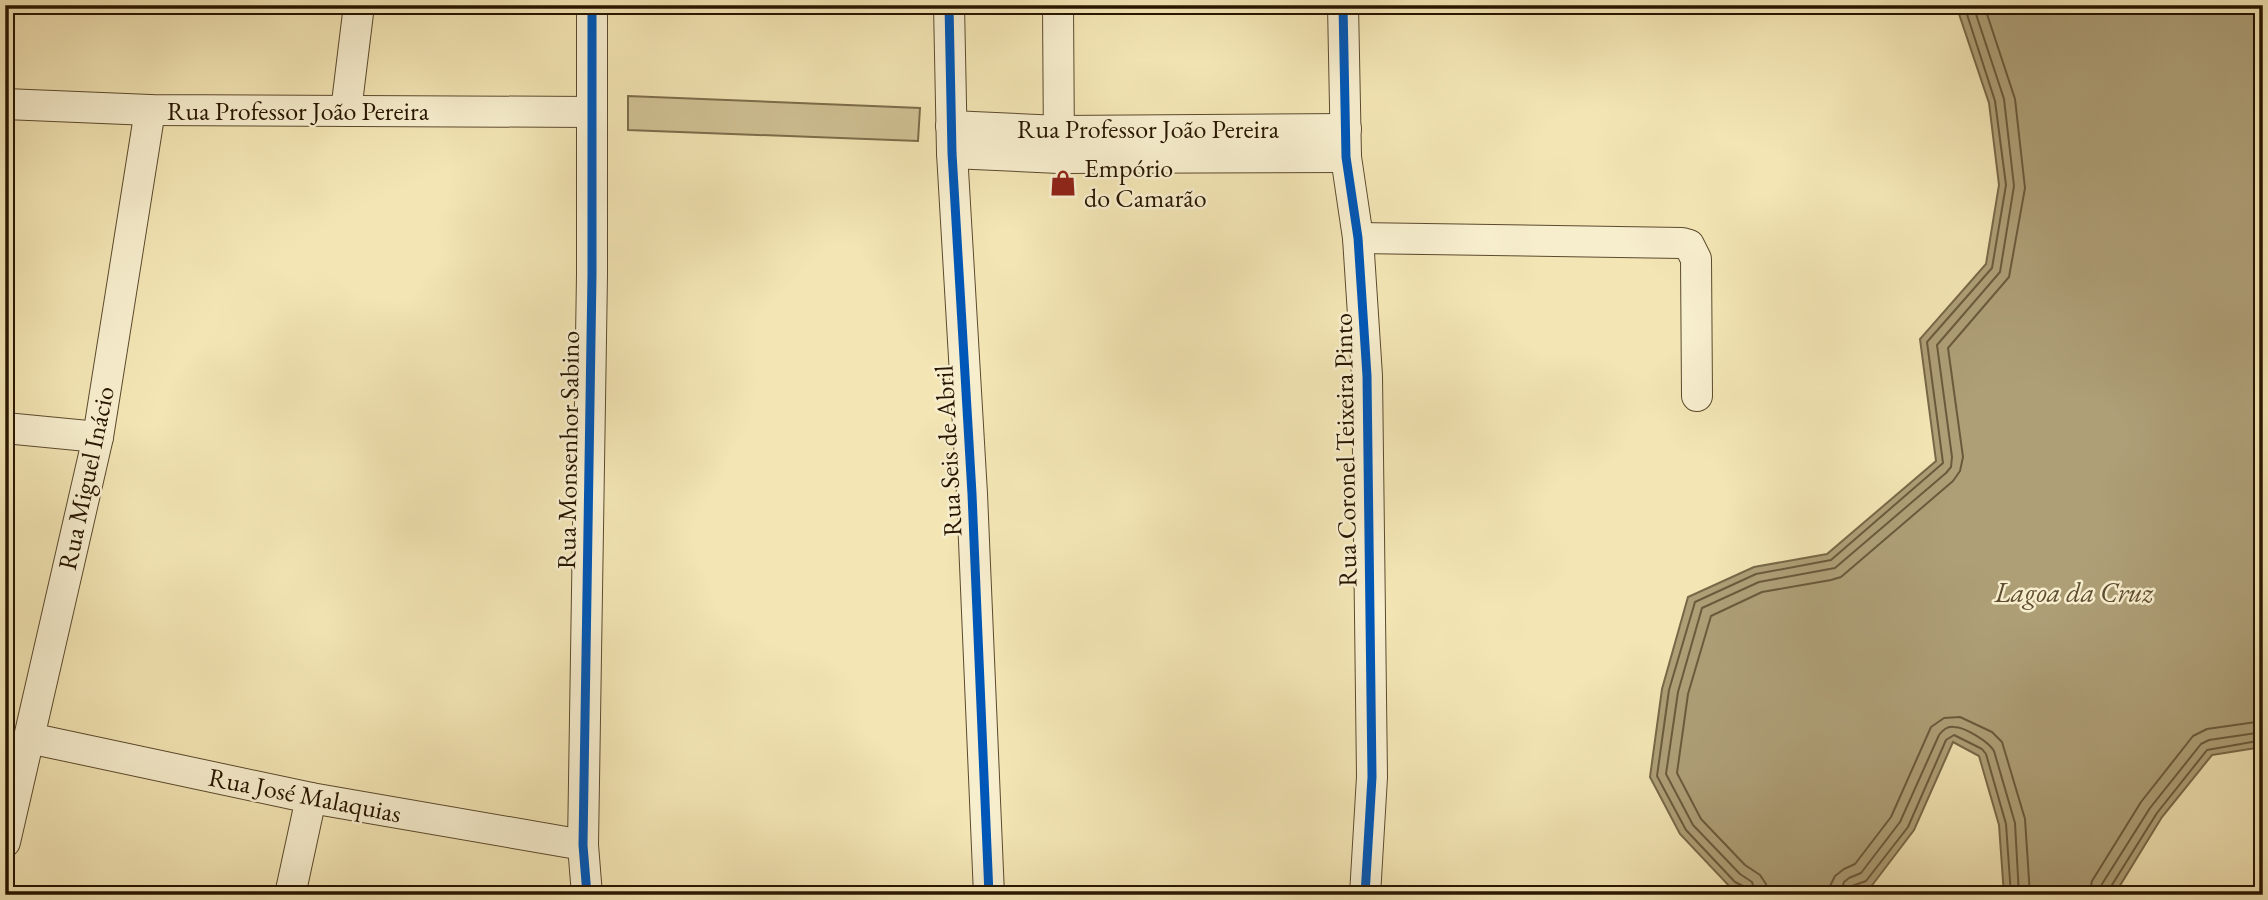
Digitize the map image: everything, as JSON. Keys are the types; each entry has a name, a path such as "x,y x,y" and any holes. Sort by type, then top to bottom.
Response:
{"street":[{"path":"346,111 359,5"},
{"name":"Rua Monsenhor Sabino","path":"587,895 583,845 592,275 592,5"},
{"name":"Rua Seis de Abril","path":"949,5 951,140 972,494 989,895"},
{"path":"1058,5 1059,145"},
{"name":"Rua Coronel Teixeira Pinto","path":"1343,5 1346,143 1358,238 1367,376 1372,777 1365,895"},
{"name":"Rua Professor João Pereira","path":"5,104 150,110 591,112"},
{"name":"Rua Miguel Inácio","path":"5,842 98,437 150,110"},
{"name":"Rua Professor João Pereira","path":"951,140 1059,145 1346,143"},
{"path":"1358,238 1689,245 1696,259 1697,396"},
{"path":"5,428 98,437"},
{"name":"Rua José Malaquias","path":"29,738 311,798 583,845"},
{"path":"289,895 311,798"}],"shaded area":[{"path":"628,96 920,108 918,141 628,130"}],"water":[{"name":"Lagoa da Cruz","path":"1956,5 2263,5 2263,747 2212,755 2162,817 2116,892 2093,895 2004,895 1999,825 1979,756 1953,742 1914,830 1870,888 1845,895 1749,895 1731,888 1680,834 1650,777 1662,689 1688,597 1754,567 1827,554 1936,461 1920,339 1986,264 1999,185 1989,103"}],"cycle path":[{"path":"587,895 583,845 592,275 592,5"},
{"path":"949,5 952,153 972,494 989,895"},
{"path":"1343,5 1346,157 1358,238 1367,376 1372,777 1365,895"}],"place":[{"name":"Empório do Camarão","path":"1063,183"}]}
